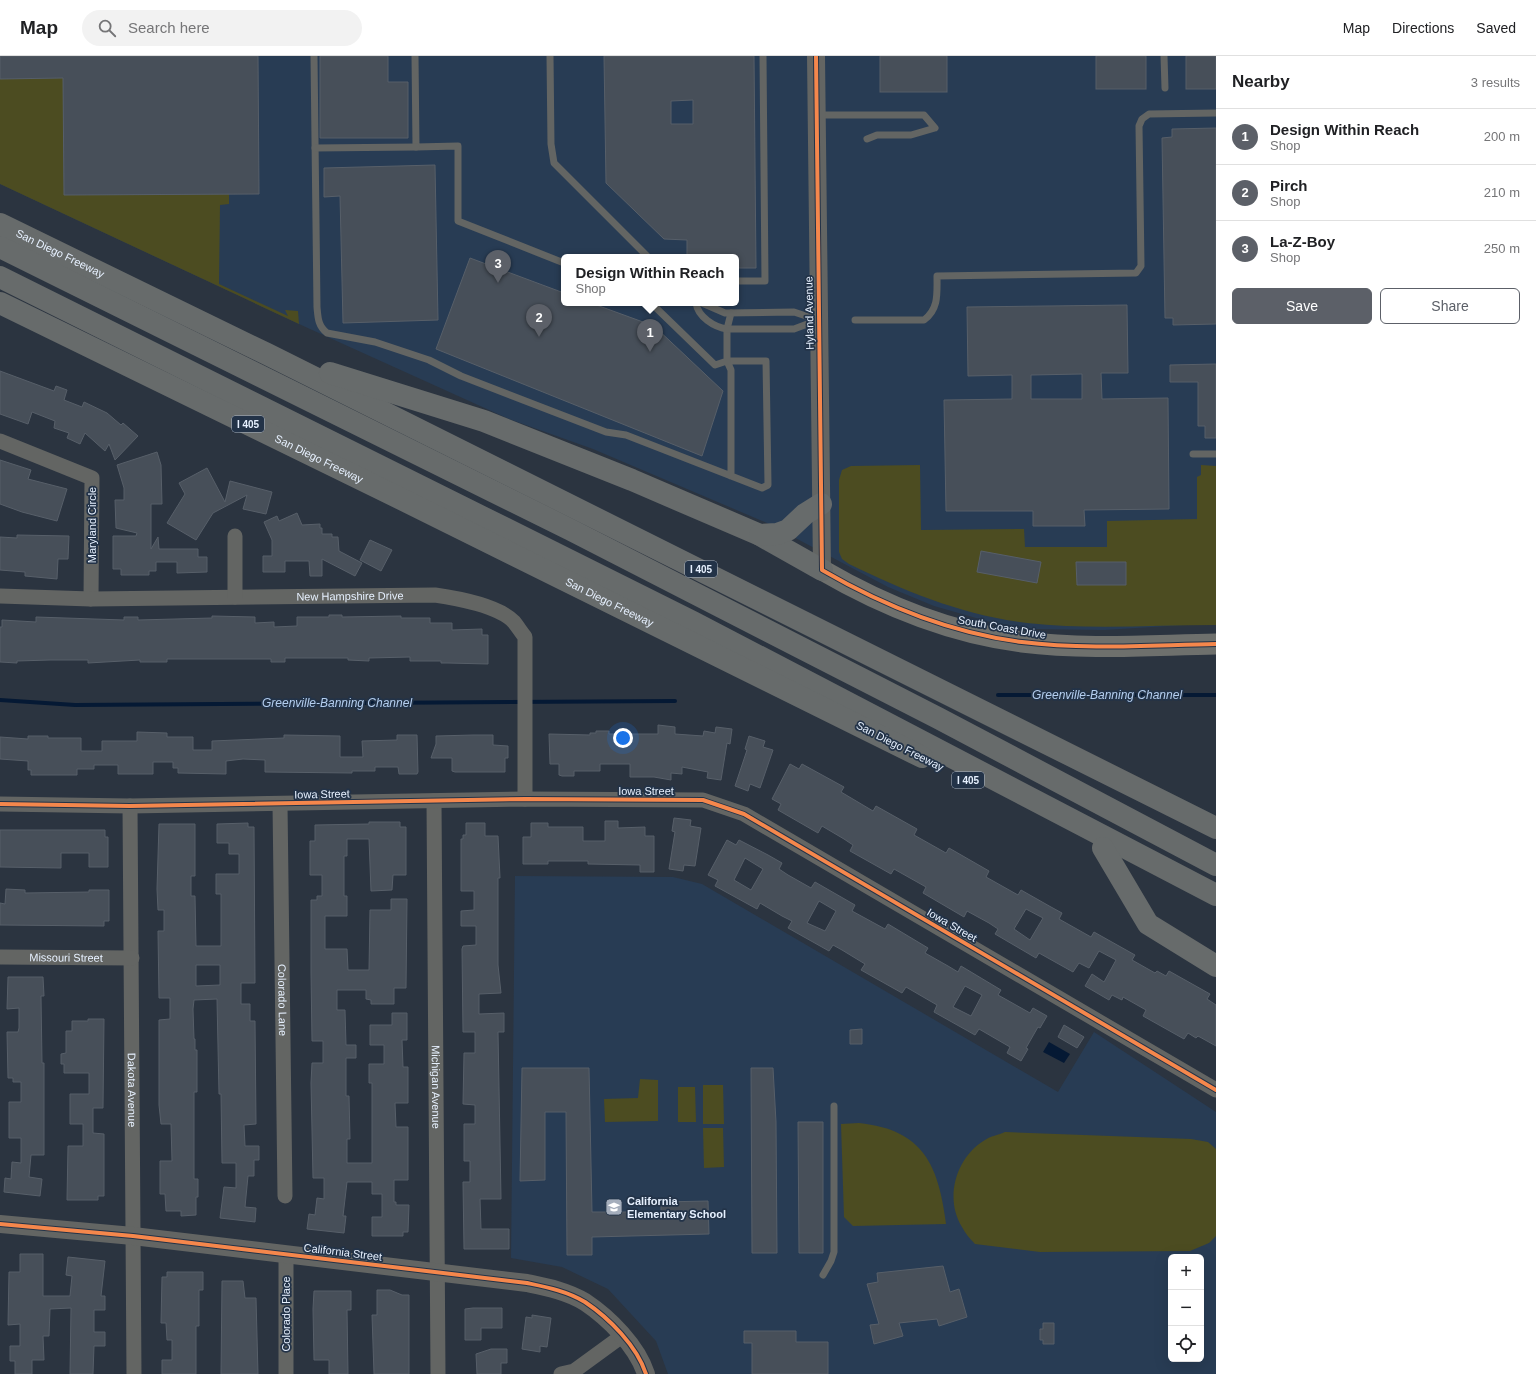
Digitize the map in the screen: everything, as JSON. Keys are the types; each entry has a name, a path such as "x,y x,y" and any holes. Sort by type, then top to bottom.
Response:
{"highway":[{"name":"San Diego Freeway","path":"0,224 267,354 1216,828"},
{"path":"0,247 571,530 931,715 1216,865"},
{"path":"0,277 700,626 1216,895"},
{"name":"San Diego Freeway","path":"0,303 379,488 1103,848 1216,909"},
{"path":"267,354 484,421 668,495 760,535 822,570"},
{"path":"760,535 777,534 788,530 799,522 805,514 821,504"},
{"path":"1103,848 1148,924 1216,966"}],"main road":[{"name":"South Coast Drive","path":"822,570 851,586 914,615 938,624 1022,642 1057,645 1216,644"}],"street":[{"name":"Hyland Avenue","path":"816,56 822,570"},
{"name":"Maryland Circle","path":"0,441 92,478 91,599"},
{"path":"234,597 235,536"},
{"name":"New Hampshire Drive","path":"0,596 91,599 435,595 456,598 489,608 513,621 525,637 525,799"},
{"name":"Iowa Street","path":"0,804 130,806 525,799 703,800 744,814 1216,1090"},
{"name":"Michigan Avenue","path":"434,801 438,1374"},
{"name":"Colorado Lane","path":"280,804 285,1196"},
{"name":"Dakota Avenue","path":"130,806 134,1374"},
{"name":"Missouri Street","path":"0,957 132,958"},
{"name":"California Street","path":"0,1224 133,1236 527,1283 554,1289 585,1302 605,1318 635,1353 646,1374"},
{"name":"Colorado Place","path":"286,1254 286,1374"},
{"path":"561,1374 574,1371 622,1336"}],"lane":[{"path":"314,56 317,307 318,322 327,334 375,342 429,360 461,376 606,432 626,435 762,488 768,485 766,361 727,361 715,365 654,306"},
{"path":"415,56 416,147"},
{"path":"550,56 551,144 554,163 645,254"},
{"path":"739,282 764,281 763,56"},
{"path":"1164,56 1165,88"},
{"path":"855,320 924,320 930,316 937,302 937,276 1136,273 1141,266 1139,126 1142,119 1150,114 1216,113"},
{"path":"817,115 924,115 935,128 911,135 877,135 867,139"},
{"path":"315,148 458,146 458,222 561,262"},
{"path":"696,306 697,309 710,322 717,327 727,329 794,329 818,320"},
{"path":"708,306 721,312 731,313 794,312 818,320"},
{"path":"731,313 727,329 727,361 731,370 731,476"},
{"path":"1193,454 1216,454"},
{"path":"823,1274 831,1261 834,1252 834,1106"}],"shaded area":[{"path":"0,56 1216,56 1216,623 1104,630 1035,629 990,622 934,606 888,587 767,523 593,449 509,419 299,324 0,184"},
{"path":"63,78 64,195 229,194 229,204 220,205 219,284 288,316 285,310 298,311 299,324 0,184 0,79"},
{"path":"920,465 921,530 1024,529 1025,547 1107,547 1107,521 1197,519 1197,477 1201,475 1201,465 1216,466 1216,625 1122,627 1074,626 1027,623 1003,619 935,601 892,584 849,564 842,559 839,552 839,480 842,470 851,466"},
{"path":"515,876 673,877 702,884 1058,1092 1094,1032 1216,1112 1216,1374 668,1374 656,1341 608,1289 562,1267 511,1258"},
{"path":"1049,1042 1070,1054 1064,1063 1043,1052"},
{"path":"640,1079 658,1080 658,1121 605,1122 604,1099 638,1098"},
{"path":"703,1085 723,1085 724,1124 703,1124"},
{"path":"678,1087 695,1087 696,1122 678,1122"},
{"path":"859,1123 881,1127 899,1133 913,1142 924,1154 932,1168 938,1184 946,1224 853,1226 844,1217 841,1124"},
{"path":"703,1128 723,1128 724,1167 704,1168"},
{"path":"1005,1132 1191,1139 1208,1142 1216,1149 1216,1236 1209,1243 1190,1251 1040,1252 975,1244 969,1238 957,1216 954,1204 956,1179 960,1167 975,1147 987,1139"}],"building":[{"path":"0,56 258,56 259,194 64,195 63,78 0,79"},
{"path":"320,56 388,56 388,82 408,82 408,138 320,138"},
{"path":"604,56 754,56 756,268 739,268 739,254 687,254 687,240 664,239 606,183","holes":["693,100 693,124 671,124 671,101"]},
{"path":"880,56 947,56 947,92 880,92"},
{"path":"1096,56 1146,56 1146,89 1096,89"},
{"path":"1186,56 1216,56 1216,89 1186,89"},
{"path":"1216,128 1216,324 1173,325 1173,318 1165,318 1162,138 1172,137 1172,129"},
{"path":"435,165 438,320 343,323 340,196 324,197 324,168"},
{"path":"470,258 561,292 561,306 599,306 654,326 723,391 702,456 436,349"},
{"path":"1127,305 1128,373 1101,373 1102,399 1168,398 1169,509 1084,510 1085,526 1033,526 1033,511 946,511 944,400 1012,399 1012,375 968,376 967,307","holes":["1082,374 1082,399 1031,399 1031,375"]},
{"path":"1216,364 1216,438 1205,438 1205,426 1198,426 1198,382 1170,382 1170,365"},
{"path":"0,371 54,391 56,386 67,390 64,400 82,407 84,402 107,413 121,425 123,423 138,436 115,460 109,444 105,451 85,433 80,444 67,438 69,433 54,428 55,421 32,412 28,424 0,414"},
{"path":"157,452 161,465 162,504 151,504 151,549 158,537 159,549 198,549 198,557 207,557 207,572 177,573 177,562 156,562 156,571 149,571 149,575 121,575 121,569 113,569 113,536 136,536 137,533 116,528 115,500 124,500 124,488 117,465"},
{"path":"0,460 31,470 28,479 67,489 57,521 22,512 0,504"},
{"path":"207,468 225,502 230,481 272,492 266,514 243,509 247,495 213,513 196,540 167,523 185,494 179,483"},
{"path":"297,513 302,525 320,524 322,534 332,534 332,537 338,537 339,551 362,563 355,576 322,559 322,576 310,576 309,561 285,561 285,572 263,572 263,556 272,556 272,540 264,522 277,516 279,521"},
{"path":"17,535 69,536 68,559 58,559 57,579 25,576 25,572 0,570 0,537 17,538"},
{"path":"370,540 392,550 381,571 360,560"},
{"path":"981,551 1041,562 1037,583 977,572"},
{"path":"1076,562 1126,562 1126,585 1077,585"},
{"path":"329,615 342,615 342,617 401,616 401,618 430,618 430,623 452,623 452,630 482,629 482,635 488,635 488,664 410,661 410,657 369,658 369,661 348,660 348,658 285,658 285,662 271,662 271,659 167,659 167,662 140,662 140,660 88,663 88,660 50,660 17,661 17,663 0,662 0,627 2,627 2,620 36,622 36,617 124,620 124,617 138,617 138,620 212,618 212,616 255,617 255,623 274,622 274,627 297,626 297,617 329,617"},
{"path":"658,725 675,727 675,734 703,736 704,731 715,733 716,727 732,729 730,744 727,743 721,780 707,778 708,772 682,767 682,774 671,773 671,780 654,777 630,777 630,764 600,764 600,771 574,771 574,776 562,776 559,775 559,764 550,764 549,734 590,735 590,733 596,733 596,731 609,731 609,734 658,734"},
{"path":"137,732 167,733 167,737 193,737 193,750 212,750 212,741 284,738 284,735 340,736 340,757 363,757 362,741 397,740 397,735 417,735 418,772 417,774 399,774 398,767 375,767 375,771 352,771 352,773 265,772 265,760 243,759 226,761 226,774 178,773 178,768 173,768 173,762 153,762 153,774 118,774 118,765 94,765 94,769 77,769 77,775 31,775 31,770 28,770 28,761 0,759 0,737 28,739 28,736 48,736 48,738 81,738 81,751 102,751 102,741 137,741"},
{"path":"493,735 493,745 508,746 508,758 505,758 505,772 455,772 452,771 452,758 431,758 436,744 436,736"},
{"path":"749,736 765,741 763,747 773,750 760,788 750,784 748,791 735,786 747,750 745,749"},
{"path":"790,764 799,769 802,764 844,787 841,792 873,811 876,806 917,829 914,835 946,853 949,848 989,871 986,877 1018,895 1021,890 1062,913 1059,919 1091,937 1094,932 1135,955 1132,960 1155,973 1157,971 1166,976 1169,971 1210,994 1207,999 1216,1005 1216,1046 1198,1036 1196,1038 1188,1033 1184,1039 1143,1016 1146,1010 1123,997 1122,1000 1112,995 1109,1000 1085,986 1092,974 1104,982 1116,960 1099,951 1089,968 1079,963 1073,972 1039,953 1036,958 995,934 998,929 989,923 967,911 964,917 923,893 926,887 894,869 891,874 850,851 853,845 822,826 818,833 778,810 781,804 772,799","holes":["1026,909 1043,918 1030,940 1014,929"]},
{"path":"674,818 691,820 690,826 701,828 695,866 684,865 683,871 669,869 675,832 672,831"},
{"path":"605,821 618,821 618,828 645,827 645,836 654,836 654,872 640,872 640,865 588,864 588,861 548,861 548,864 523,864 523,837 531,837 531,823 548,823 548,827 583,827 583,841 605,841"},
{"path":"369,822 400,822 400,827 406,827 406,875 393,875 392,890 371,891 369,839 347,839 347,856 344,856 344,896 347,896 347,916 325,916 325,949 347,949 348,970 369,970 370,910 391,910 391,899 407,899 406,988 394,988 394,1004 371,1004 371,1000 366,999 366,990 337,990 337,1010 345,1010 346,1045 356,1045 356,1058 346,1058 346,1096 349,1096 350,1139 347,1139 347,1163 372,1163 372,1083 369,1083 369,1064 384,1064 384,1045 370,1045 370,1025 392,1025 392,1013 407,1013 407,1040 402,1040 403,1067 408,1067 408,1103 395,1103 396,1127 408,1127 408,1180 394,1180 394,1202 396,1202 396,1205 409,1205 408,1232 403,1232 403,1236 372,1236 372,1217 382,1217 382,1194 372,1194 372,1182 347,1182 343,1216 346,1216 344,1233 307,1229 309,1214 315,1215 317,1198 324,1199 324,1178 313,1178 311,1083 312,1063 323,1063 323,1041 312,1041 311,972 311,900 317,900 317,896 322,896 322,875 310,875 310,841 315,841 315,825 369,824"},
{"path":"248,823 248,827 254,827 255,983 241,983 241,1004 250,1004 250,1021 255,1021 256,1124 244,1125 245,1146 259,1146 259,1160 254,1160 254,1176 248,1176 245,1207 256,1208 255,1222 220,1218 224,1187 236,1188 236,1163 222,1163 217,999 194,1000 193,1009 195,1050 197,1050 197,1092 194,1092 194,1179 198,1179 196,1215 181,1216 181,1211 166,1211 165,1194 160,1194 160,1161 172,1161 171,1124 161,1124 159,1105 159,1020 170,1019 170,998 159,998 158,931 164,931 164,910 158,910 157,889 159,824 195,824 195,876 191,876 191,896 195,896 196,946 221,946 221,894 216,894 216,874 239,874 239,854 229,854 229,843 217,843 217,824","holes":["196,965 220,965 220,985 196,986"]},
{"path":"466,823 485,823 485,836 498,836 500,878 498,878 498,965 501,993 479,994 479,1014 504,1013 504,1032 498,1032 501,1199 480,1199 481,1229 509,1229 509,1249 464,1249 463,1182 470,1182 470,1161 464,1161 464,1124 475,1124 475,1105 463,1104 464,1053 475,1053 475,1032 463,1032 462,949 463,946 476,945 476,926 461,926 461,911 474,910 474,891 461,891 461,839 463,839 463,835 466,835"},
{"path":"0,830 105,830 105,837 108,837 108,867 89,867 89,853 61,853 61,868 0,867"},
{"path":"727,840 736,845 739,840 782,863 779,869 788,875 811,888 815,882 855,905 852,911 885,929 888,924 928,948 925,953 958,972 961,966 1001,990 998,995 1030,1013 1033,1008 1047,1016 1040,1028 1038,1027 1026,1048 1028,1049 1021,1061 1007,1053 1010,1047 979,1029 975,1035 934,1012 937,1005 906,987 902,993 861,970 865,964 833,945 829,951 788,928 792,921 760,903 757,909 715,886 718,880 708,875","holes":["745,858 763,869 751,890 734,880","819,901 836,911 825,931 807,923","965,986 982,995 971,1016 953,1007"]},
{"path":"6,889 25,890 25,893 89,892 89,890 109,890 109,921 104,921 104,926 0,925 0,903 5,904"},
{"path":"8,977 43,977 44,996 41,996 42,1063 44,1063 44,1155 31,1155 29,1177 42,1179 40,1196 4,1192 5,1178 11,1179 12,1162 21,1163 21,1138 9,1138 9,1102 21,1102 21,1082 13,1082 13,1078 8,1078 7,1032 18,1032 19,1008 7,1009"},
{"path":"88,1019 104,1019 103,1108 93,1108 93,1133 104,1134 104,1196 98,1196 98,1200 67,1200 68,1146 83,1146 83,1124 70,1124 70,1094 89,1094 89,1073 64,1073 64,1064 61,1064 61,1054 66,1053 66,1031 72,1031 72,1021 88,1021"},
{"path":"1064,1025 1084,1037 1077,1048 1058,1037"},
{"path":"862,1029 862,1044 850,1044 850,1030"},
{"path":"522,1068 589,1068 592,1212 661,1212 661,1202 708,1201 709,1234 592,1237 592,1255 567,1255 566,1112 545,1112 545,1180 520,1181"},
{"path":"751,1068 773,1068 776,1122 777,1253 752,1253"},
{"path":"798,1122 823,1122 823,1253 799,1253"},
{"path":"20,1254 43,1254 43,1296 70,1296 72,1276 66,1275 68,1257 105,1261 101,1296 105,1296 105,1310 94,1310 94,1332 105,1332 105,1346 94,1346 93,1374 70,1374 71,1308 50,1309 49,1336 43,1336 44,1360 32,1360 32,1374 15,1374 15,1361 10,1361 10,1346 20,1346 20,1324 8,1325 9,1272 20,1272"},
{"path":"943,1266 950,1292 959,1289 967,1317 939,1326 937,1319 899,1323 903,1336 874,1344 870,1325 879,1324 867,1284 878,1282 877,1273"},
{"path":"167,1272 203,1272 203,1290 199,1290 199,1326 196,1326 196,1374 162,1374 162,1360 172,1360 172,1340 167,1340 166,1323 161,1323 162,1277 167,1277"},
{"path":"222,1281 243,1281 245,1298 256,1298 258,1374 221,1374"},
{"path":"377,1290 390,1290 402,1295 409,1295 409,1374 374,1374 372,1315 377,1315"},
{"path":"314,1291 351,1291 351,1310 347,1310 348,1374 329,1374 329,1360 314,1360"},
{"path":"502,1308 502,1328 481,1328 481,1340 465,1340 465,1309"},
{"path":"532,1315 551,1318 547,1347 540,1346 540,1352 522,1349 526,1317 532,1318"},
{"path":"1043,1323 1054,1323 1054,1344 1043,1344 1043,1340 1040,1340 1040,1329 1043,1329"},
{"path":"744,1331 796,1331 796,1342 828,1342 828,1374 752,1374 752,1343 744,1343"},
{"path":"491,1349 507,1349 507,1363 501,1363 501,1374 477,1374 476,1354"}],"waterway":[{"name":"Greenville-Banning Channel","path":"998,695 1216,695"},
{"name":"Greenville-Banning Channel","path":"0,700 75,705 675,701"}],"cycle path":[{"path":"816,56 822,570 869,595 918,616 943,625 995,638 1070,646 1216,644"},
{"path":"0,804 130,806 525,799 703,800 744,814 1216,1090"},
{"path":"0,1224 133,1236 542,1286 564,1292 578,1298 603,1316 629,1343 636,1353 646,1374"}],"place":[{"name":"La-Z-Boy","path":"498,283"},
{"name":"Pirch","path":"539,337"},
{"name":"Design Within Reach","path":"650,352"},
{"name":"California Elementary School","path":"614,1207"}]}
